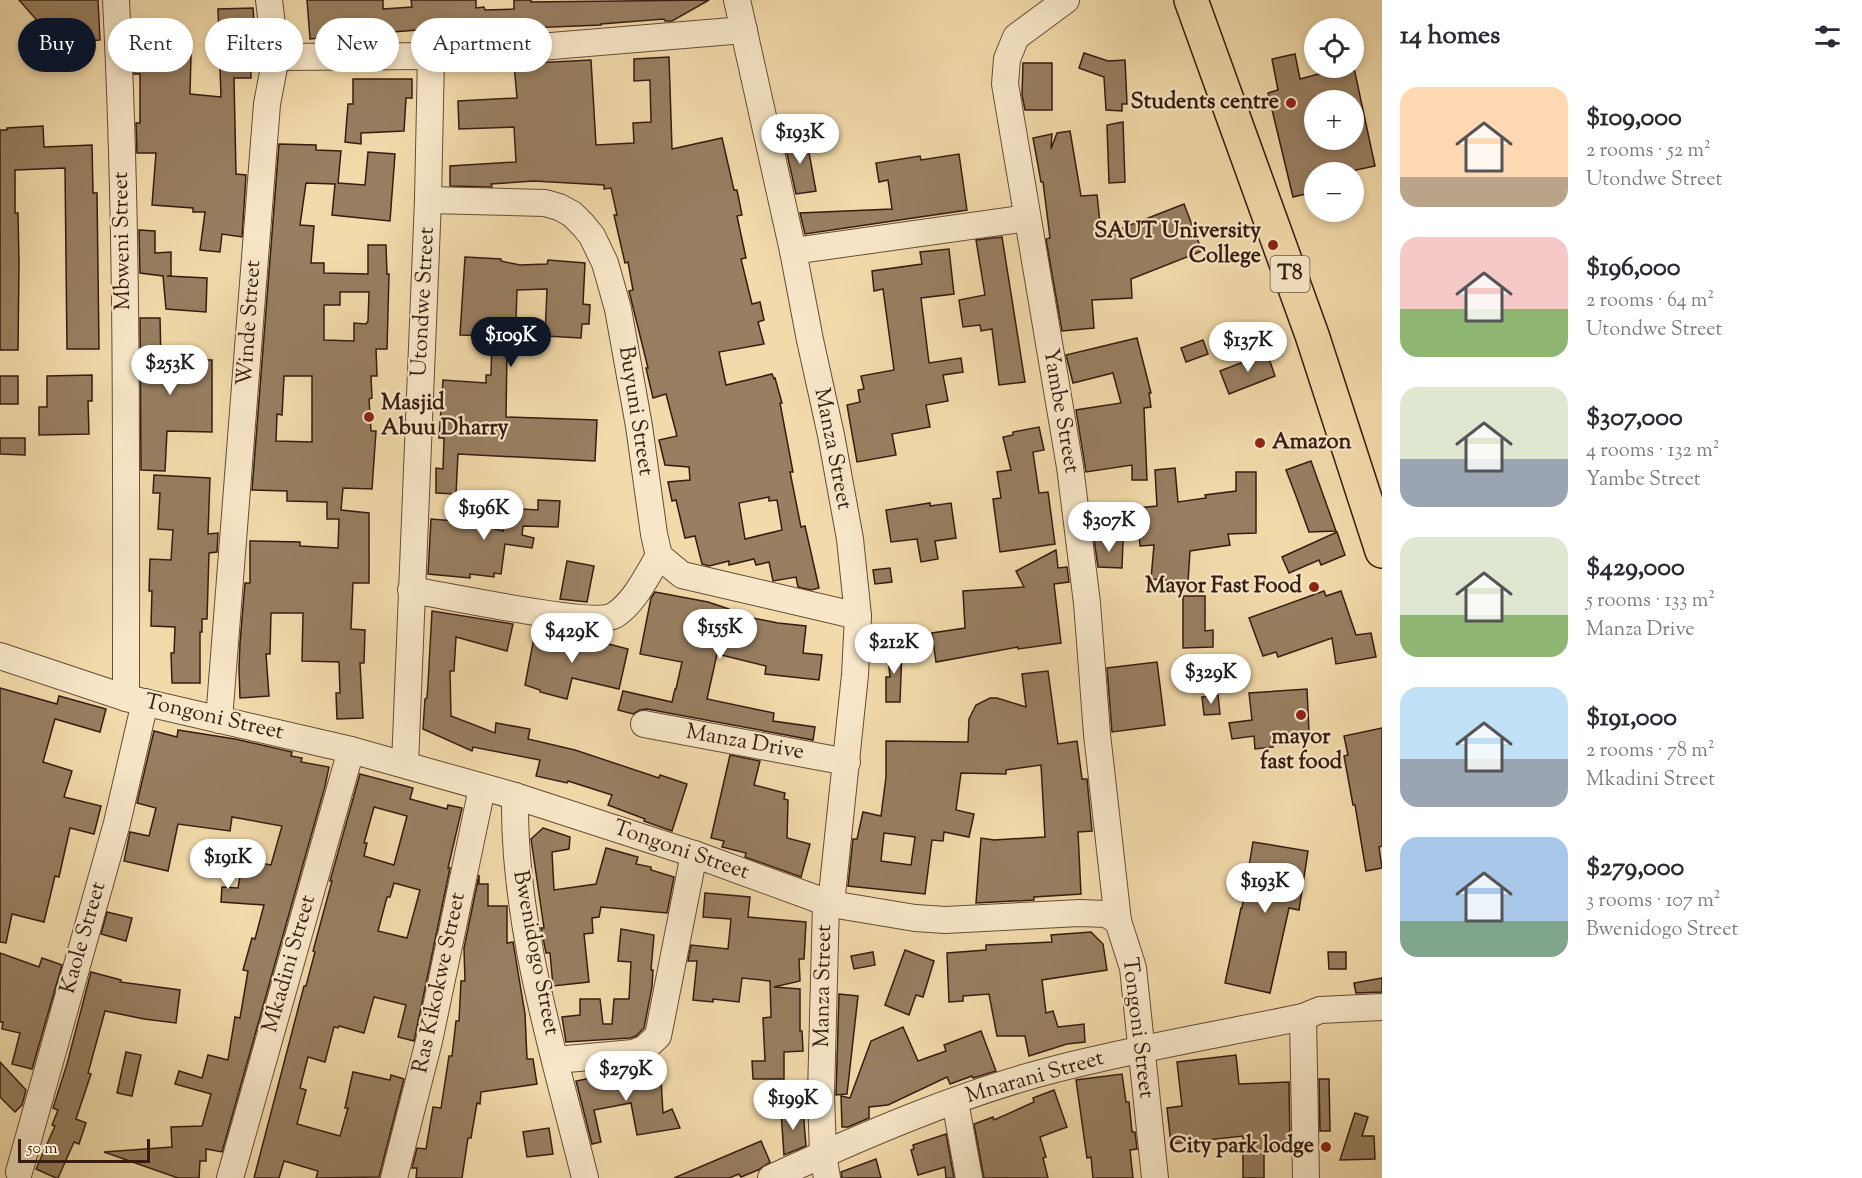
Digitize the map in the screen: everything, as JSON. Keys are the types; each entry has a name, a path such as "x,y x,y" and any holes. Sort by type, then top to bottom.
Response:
{"highway":[{"name":"T8","path":"1191,0 1311,335 1382,550"}],"street":[{"name":"Mbweni Street","path":"116,0 123,235 126,479 136,700"},
{"name":"Winde Street","path":"269,0 271,18"},
{"name":"Manza Street","path":"737,0 793,251 850,539 858,616 847,762 829,903 821,1094 825,1166"},
{"name":"Yambe Street","path":"1066,0 1016,37 1007,59 1005,84 1072,478 1087,603 1097,734 1118,921"},
{"path":"552,46 744,30"},
{"path":"303,57 411,56"},
{"name":"Winde Street","path":"219,720 267,104 273,72"},
{"name":"Utondwe Street","path":"405,764 428,200 431,72"},
{"name":"Buyuni Street","path":"428,200 545,203 572,214 592,236 605,263 618,309 659,556"},
{"path":"793,251 1027,218"},
{"path":"411,590 573,618 604,618 614,616 630,602 659,556 682,575 858,616"},
{"name":"Tongoni Street","path":"0,656 136,700 351,750 515,796 694,854 829,903 915,918 945,920 1080,913 1106,914 1118,921 1132,968 1155,1178"},
{"name":"Kaole Street","path":"14,1169 117,823 136,700"},
{"name":"Manza Drive","path":"644,724 847,762"},
{"name":"Mkadini Street","path":"230,1178 351,750"},
{"name":"Ras Kikokwe Street","path":"394,1178 429,1041 482,788"},
{"name":"Bwenidogo Street","path":"515,796 518,879 536,975 585,1178"},
{"path":"556,1060 633,1053 652,1044 658,1035 694,854"},
{"name":"Mnarani Street","path":"771,1178 825,1166 955,1101 1055,1069 1303,1017 1320,1010 1382,1006"},
{"path":"1303,1017 1306,1178"},
{"path":"955,1101 969,1178"}],"building":[{"path":"19,0 98,0 100,40 96,40 96,18 35,18"},
{"path":"307,0 383,0 383,9 412,7 411,0 476,0 476,8 484,7 485,10 514,9 514,0 531,0 531,2 709,0 672,21 664,19 601,25 552,27 552,18 411,18 411,31 399,32 399,18 315,18 315,39 310,39"},
{"path":"253,8 254,18 218,18 218,9"},
{"path":"1084,53 1108,61 1125,60 1127,104 1122,104 1122,111 1106,110 1104,77 1079,68"},
{"path":"1295,54 1300,79 1356,78 1359,90 1304,90 1304,150 1364,150 1364,115 1375,166 1364,168 1364,162 1304,162 1304,194 1293,197 1268,93 1278,90 1272,59"},
{"path":"669,57 672,149 722,138 742,215 737,216 746,258 741,259 752,304 760,302 764,320 758,322 764,344 719,352 726,385 772,374 775,378 782,403 780,403 793,472 790,472 801,527 805,526 819,588 811,590 798,587 796,577 773,581 769,562 756,565 754,559 729,565 729,561 709,566 702,564 695,536 685,538 676,500 672,501 668,482 690,480 689,467 665,465 659,440 677,436 666,394 653,398 629,291 633,290 628,262 625,263 614,215 617,215 611,188 604,189 604,185 534,181 491,184 492,187 450,186 450,166 516,162 514,127 459,129 458,101 517,98 515,72 552,72 552,62 591,60 596,145 634,143 633,123 651,122 650,80 634,81 634,59","holes":["769,497 769,501 777,500 782,530 745,539 739,503"]},
{"path":"1023,63 1052,63 1052,110 1025,110 1022,95"},
{"path":"134,72 191,72 190,94 221,97 220,72 251,72 251,78 234,78 236,174 246,175 242,237 222,234 220,252 200,250 205,212 193,212 193,208 152,205 156,153 137,153 136,123 140,123 140,74 134,74"},
{"path":"353,79 412,79 412,98 406,98 404,131 361,133 361,144 345,142 348,104 353,104"},
{"path":"1123,122 1125,182 1109,183 1107,125"},
{"path":"43,126 44,147 92,145 93,193 97,193 99,349 67,349 65,168 15,170 15,213 18,213 19,263 18,350 0,350 0,130"},
{"path":"1070,131 1081,196 1097,195 1101,232 1120,229 1184,204 1202,251 1131,279 1132,298 1092,300 1094,328 1062,331 1046,239 1050,238 1043,182 1041,182 1033,138 1052,134 1051,149 1057,133"},
{"path":"806,136 816,191 796,194 784,140"},
{"path":"279,144 316,145 316,150 341,151 338,183 365,185 368,152 395,154 390,221 332,215 335,184 306,183 300,225 314,226 311,263 324,263 324,273 368,274 368,245 386,245 387,274 389,274 387,349 376,349 377,376 371,376 372,398 369,399 371,431 376,431 372,489 343,488 341,510 369,513 369,583 353,583 351,629 365,630 364,663 360,663 363,718 337,719 336,693 340,693 339,662 302,661 303,613 271,613 270,654 266,654 269,696 240,698 240,643 245,583 250,583 250,541 300,542 300,546 338,548 339,519 327,519 327,502 287,501 287,491 252,490","holes":["340,292 369,292 368,321 366,324 354,323 354,341 324,340 324,305 340,305","284,376 312,376 312,442 276,441 277,414 282,415"]},
{"path":"959,154 967,210 805,234 800,213 892,209 888,180 879,182 876,163 920,156 921,160"},
{"path":"139,230 155,231 155,253 171,252 171,276 167,276 207,278 206,312 166,309 163,276 140,273"},
{"path":"1002,237 1025,382 999,385 992,329 981,331 980,325 963,327 959,300 985,295 976,240"},
{"path":"949,249 954,294 921,298 929,363 961,358 963,372 943,375 948,401 926,405 930,427 892,434 896,455 857,462 847,405 860,402 858,390 864,389 861,376 894,370 883,289 874,291 872,271 922,264 920,252"},
{"path":"465,257 501,259 501,261 520,265 547,264 548,260 585,263 583,304 590,305 589,324 582,324 581,338 545,336 547,289 517,290 515,350 507,350 506,417 597,420 595,461 458,454 456,494 436,493 436,468 443,469 444,438 439,438 443,380 486,383 486,375 491,375 492,336 460,335"},
{"path":"140,318 160,318 161,359 212,360 212,432 167,431 165,471 141,470"},
{"path":"1137,338 1151,393 1149,393 1151,407 1144,408 1147,480 1132,480 1132,465 1086,472 1076,410 1121,403 1113,373 1073,383 1066,355"},
{"path":"1203,340 1208,354 1186,362 1181,348"},
{"path":"1267,353 1275,376 1229,394 1220,371"},
{"path":"92,375 92,401 88,401 89,434 39,435 39,407 47,407 47,376"},
{"path":"0,376 18,376 18,404 0,404"},
{"path":"1039,427 1044,450 1033,452 1039,493 1048,492 1055,544 1000,552 993,499 1001,498 997,472 1011,470 1003,437 1013,435 1013,432"},
{"path":"0,438 25,438 25,455 0,454"},
{"path":"1311,461 1336,531 1309,532 1286,470"},
{"path":"1175,468 1178,502 1206,498 1205,495 1236,491 1236,472 1256,472 1256,533 1228,534 1230,545 1190,551 1188,582 1151,579 1154,545 1140,546 1137,508 1157,506 1155,470"},
{"path":"154,475 210,478 208,534 218,533 217,552 209,553 207,619 202,619 202,632 200,632 200,683 172,683 171,653 174,653 175,627 151,626 150,559 171,560 173,530 158,529 160,493 153,493"},
{"path":"538,500 560,501 558,527 523,526 522,535 534,538 532,548 505,544 501,574 494,573 494,577 470,574 470,578 428,574 431,519 468,522 503,531 504,508 538,510"},
{"path":"930,503 930,506 951,503 956,538 935,541 938,559 921,562 917,539 891,542 886,510"},
{"path":"1337,532 1345,555 1321,565 1319,560 1289,573 1282,557"},
{"path":"1094,539 1123,540 1122,568 1098,567"},
{"path":"1056,550 1058,568 1067,567 1069,582 1054,584 1061,643 1018,649 1018,647 936,662 932,633 965,628 963,591 1024,587 1016,571"},
{"path":"567,561 594,566 587,602 560,599"},
{"path":"890,568 892,582 875,584 873,570"},
{"path":"1324,591 1326,596 1341,591 1356,635 1371,633 1376,657 1336,664 1332,638 1278,657 1276,652 1263,656 1249,618"},
{"path":"655,592 708,602 729,609 728,613 806,626 803,653 822,655 819,680 765,674 766,666 717,654 707,699 774,713 773,721 815,727 813,740 647,709 633,714 618,710 623,691 672,702 682,662 640,654 651,598"},
{"path":"1183,596 1205,596 1205,631 1213,630 1213,647 1183,648"},
{"path":"432,611 513,624 507,651 456,637 454,671 450,671 451,716 495,733 496,723 530,729 528,739 575,750 659,778 660,775 687,784 672,831 608,805 612,795 568,781 567,783 536,776 540,760 473,747 472,751 423,729"},
{"path":"536,627 554,630 552,639 591,647 593,640 628,649 619,689 572,678 567,699 540,692 540,690 525,685"},
{"path":"902,647 900,702 886,702 886,677 890,677 887,648"},
{"path":"1157,662 1165,725 1112,732 1107,668"},
{"path":"1048,671 1058,744 1077,741 1082,779 1087,779 1092,831 1078,832 1081,894 1034,897 1034,900 976,903 981,838 994,840 1045,837 1041,765 1006,770 1006,774 961,773 956,810 974,814 969,837 944,832 943,841 932,840 925,894 848,886 853,839 857,839 863,812 881,816 886,777 886,741 968,742 969,719 976,705 990,698 997,698 1026,707 1022,674","holes":["884,833 915,837 911,865 881,861"]},
{"path":"0,688 57,704 59,696 106,709 100,732 55,719 43,762 72,771 64,797 101,806 94,834 70,828 59,877 55,876 44,922 12,914 6,943 0,942"},
{"path":"1307,689 1309,732 1271,734 1273,747 1255,749 1254,736 1232,739 1229,723 1252,720 1249,693"},
{"path":"1218,695 1220,714 1204,715 1202,697"},
{"path":"1382,728 1382,846 1379,847 1382,868 1366,871 1344,756 1348,755 1344,736"},
{"path":"178,730 235,739 292,752 291,756 302,758 301,762 329,767 222,1152 206,1149 206,1161 200,1161 199,1178 178,1178 104,1152 172,1147 171,1127 202,1126 211,1094 175,1084 179,1071 202,1078 208,1055 228,1060 235,1017 240,1018 248,971 243,970 252,938 255,939 264,905 221,902 222,887 238,888 243,860 271,865 282,826 232,817 230,831 178,824 168,871 124,861 130,832 149,836 156,808 137,803 154,731 177,737"},
{"path":"730,755 760,761 754,785 785,793 784,799 788,800 787,838 810,844 801,877 745,857 746,853 722,847 724,841 711,838"},
{"path":"360,774 413,788 410,799 447,809 448,805 462,808 414,1041 398,1037 406,1005 374,997 364,1033 339,1026 334,1027 325,1062 308,1057 300,1088 306,1090 297,1124 340,1136 348,1108 345,1108 353,1072 390,1080 391,1075 404,1079 379,1177 316,1178 318,1171 284,1161 279,1178 254,1178 315,952 313,951 332,881 330,881","holes":["374,807 407,816 394,865 364,856 367,843 364,843","394,883 420,890 407,938 378,931 387,897 390,897"]},
{"path":"543,828 570,837 569,849 552,852 554,890 596,884 606,848 638,857 636,864 651,867 651,870 674,877 667,913 601,907 599,917 592,918 593,933 584,934 589,982 553,986 550,953 546,953 541,928 544,928 531,839"},
{"path":"1253,842 1308,851 1299,910 1289,908 1270,993 1225,983 1242,908"},
{"path":"479,875 479,884 488,884 488,906 507,906 507,943 513,942 525,1014 527,1059 533,1059 537,1084 481,1092 471,1138 468,1138 462,1178 416,1178 417,1168 412,1168 417,1148 426,1149 433,1107 441,1108 449,1056 452,1056 456,1021 459,1021 461,981 465,981 464,948"},
{"path":"705,893 750,897 748,917 806,922 804,959 799,959 800,981 774,987 800,989 800,1031 802,1031 803,1051 784,1052 784,1079 753,1079 752,1061 765,1061 763,1018 771,1017 770,981 742,978 739,1002 713,999 713,1002 693,1000 697,961 688,961 691,945 728,949 731,919 703,917"},
{"path":"107,912 132,918 126,941 101,934"},
{"path":"621,929 654,935 652,987 644,1028 636,1036 630,1038 566,1042 562,1017 580,1015 580,999 600,999 603,1024 612,1024 614,999 629,999 631,962 618,961"},
{"path":"1091,932 1103,944 1107,970 1042,980 1046,1013 1053,1011 1058,1027 1084,1024 1085,1042 1067,1044 1029,1056 1025,1036 997,1036 989,994 963,996 963,1001 949,1002 947,953 986,950 986,945 1052,942 1051,935"},
{"path":"905,950 934,961 923,997 916,995 909,1015 885,1005"},
{"path":"873,952 875,965 854,969 851,956"},
{"path":"1328,952 1346,952 1346,969 1329,969"},
{"path":"0,953 39,967 42,958 62,965 32,1069 12,1064 20,1033 2,1029 3,1022 0,1022"},
{"path":"91,972 121,980 120,982 180,990 176,1023 105,1011 88,1073 91,1074 76,1119 86,1123 79,1144 74,1142 56,1178 36,1169 55,1126 52,1125 58,1110 53,1108"},
{"path":"1382,978 1382,992 1356,993 1354,983"},
{"path":"839,994 858,996 847,1094 836,1095"},
{"path":"903,1027 918,1061 946,1051 944,1045 981,1031 996,1071 950,1084 947,1077 888,1105 869,1107 869,1118 848,1127 842,1127 841,1096 850,1098 871,1041"},
{"path":"126,1052 141,1055 132,1096 117,1093"},
{"path":"1236,1055 1239,1084 1289,1082 1290,1149 1264,1149 1264,1178 1243,1178 1243,1136 1171,1144 1167,1108 1182,1106 1177,1062"},
{"path":"0,1062 26,1090 22,1105 15,1112 0,1097"},
{"path":"626,1071 628,1081 661,1079 663,1113 672,1109 680,1128 637,1135 631,1103 594,1110 601,1142 592,1144 576,1081"},
{"path":"1122,1074 1137,1149 1130,1150 1133,1178 1093,1178 1091,1157 1087,1158 1076,1080"},
{"path":"1319,1079 1329,1079 1330,1131 1320,1131"},
{"path":"1054,1090 1067,1127 1040,1137 1046,1157 1043,1158 1048,1178 984,1178 974,1124 993,1117 994,1120 1034,1102 1033,1098"},
{"path":"803,1110 806,1146 784,1155 781,1112"},
{"path":"1355,1113 1368,1117 1362,1136 1374,1136 1375,1159 1340,1160"},
{"path":"549,1128 553,1154 527,1157 523,1132"},
{"path":"946,1134 954,1178 946,1178 945,1167 918,1175 911,1150 914,1149 913,1145"},
{"path":"761,1141 770,1162 758,1170 741,1177 739,1174 729,1178 674,1178"},
{"path":"876,1159 881,1178 842,1178 841,1172"}],"place":[{"name":"Students centre","path":"1291,103"},
{"name":"SAUT University College","path":"1273,245"},
{"name":"Masjid Abuu Dharry","path":"369,417"},
{"name":"Amazon","path":"1260,443"},
{"name":"Mayor Fast Food","path":"1314,587"},
{"name":"mayor fast food","path":"1301,715"},
{"name":"City park lodge","path":"1326,1147"}]}
